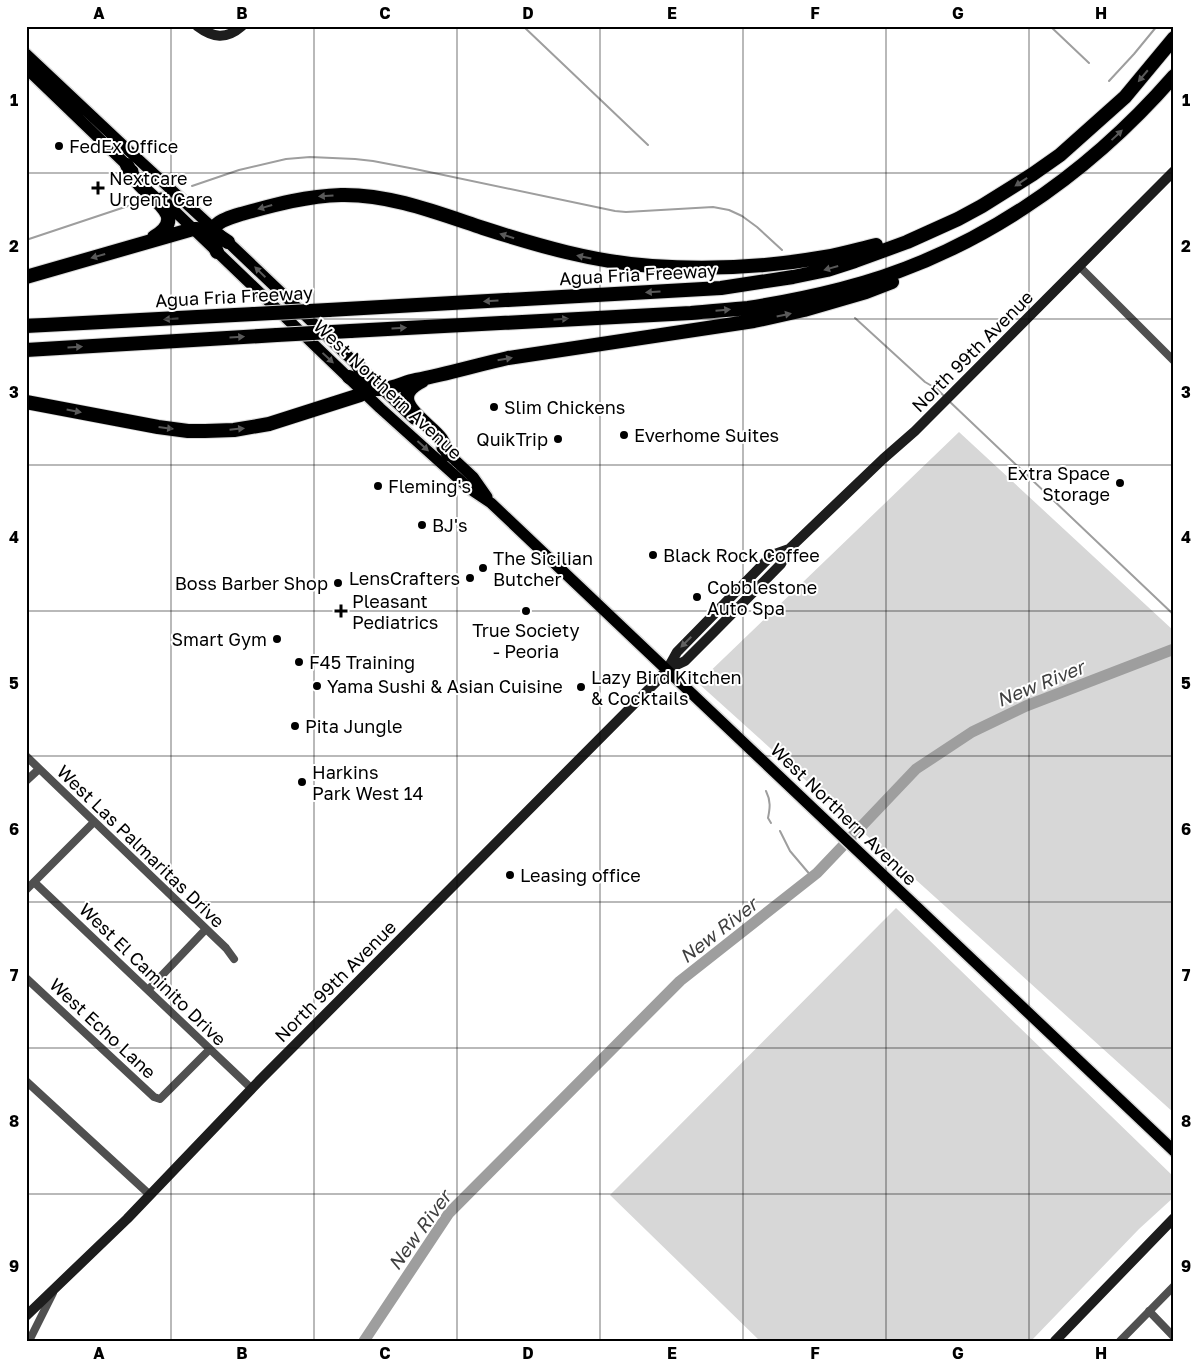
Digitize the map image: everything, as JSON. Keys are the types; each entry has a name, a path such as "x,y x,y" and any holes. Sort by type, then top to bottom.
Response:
{"highway":[{"name":"Agua Fria Freeway","path":"26,326 721,288 827,270 908,242 958,219 1009,190 1060,154 1125,97 1174,38"},
{"path":"26,350 691,313 746,308 842,289 893,273 952,248 986,231 1026,207 1081,167 1126,128 1174,76"},
{"path":"127,165 135,180 165,210 169,220 162,232 145,242"},
{"path":"448,454 441,439 412,410 408,403 407,396 410,389 426,379 478,364 508,358 754,321 804,310 866,292 929,268 1004,230 1058,192 1081,167"},
{"path":"217,252 213,242 213,230 224,220 298,199 341,195 388,200 584,257 608,262 652,266 706,268 763,266 826,257 900,238 936,223 958,219"},
{"path":"26,277 193,229 213,230 228,242"},
{"path":"26,402 188,431 249,428 269,424 360,395 364,388 365,377 358,366"},
{"path":"349,377 364,388 376,389 384,389 415,380 426,379"}],"main road":[{"path":"197,26 212,36 220,36 230,35 242,26"},
{"path":"26,54 213,230"},
{"name":"West Northern Avenue","path":"26,68 349,377"},
{"path":"43,85 51,85 69,101 82,107"},
{"name":"North 99th Avenue","path":"26,1316 102,1244 252,1089 667,670 684,661 714,632 781,564 789,549 915,431 1174,171"},
{"name":"West Northern Avenue","path":"228,242 384,389 473,477 491,503"},
{"name":"West Northern Avenue","path":"364,388 470,490 491,503 1174,1151"},
{"path":"1162,1140 1174,1146"},
{"path":"1055,1341 1171,1224"}],"street":[{"path":"1079,266 1174,361"},
{"name":"West Las Palmaritas Drive","path":"26,756 226,948 234,959"},
{"path":"26,781 39,769"},
{"path":"26,890 94,822"},
{"name":"West El Caminito Drive","path":"34,882 252,1089"},
{"path":"148,990 206,929"},
{"name":"West Echo Lane","path":"26,978 154,1097 160,1099 210,1049"},
{"path":"26,1081 150,1195"},
{"path":"1120,1341 1174,1286"},
{"path":"29,1341 55,1289"},
{"path":"1149,1312 1174,1337"}],"shaded area":[{"path":"959,432 1174,631 1174,1113 698,683"},
{"path":"896,908 1174,1177 1174,1197 1139,1229 1031,1341 760,1341 610,1195"}],"waterway":[{"path":"523,26 648,145"},
{"path":"1050,26 1089,63"},
{"path":"1109,81 1157,26"},
{"path":"192,186 239,170 286,159 310,157 355,159 415,169 615,211 713,207 729,210 742,216 757,227 782,250"},
{"path":"26,240 140,202"},
{"path":"855,318 925,382 944,396"},
{"path":"949,401 1174,615"},
{"name":"New River","path":"364,1341 449,1213 680,981 817,873 916,769 972,732 1026,706 1174,649"},
{"path":"766,791 770,804 768,818 771,823"},
{"path":"780,831 790,851 812,877"}],"place":[{"name":"FedEx Office","path":"59,146"},
{"name":"Nextcare Urgent Care","path":"98,188"},
{"name":"Slim Chickens","path":"494,407"},
{"name":"Everhome Suites","path":"624,435"},
{"name":"QuikTrip","path":"558,439"},
{"name":"Extra Space Storage","path":"1120,483"},
{"name":"Fleming's","path":"378,486"},
{"name":"BJ's","path":"422,525"},
{"name":"Black Rock Coffee","path":"653,555"},
{"name":"The Sicilian Butcher","path":"483,568"},
{"name":"LensCrafters","path":"470,578"},
{"name":"Boss Barber Shop","path":"338,583"},
{"name":"Cobblestone Auto Spa","path":"697,597"},
{"name":"Pleasant Pediatrics","path":"341,611"},
{"name":"True Society - Peoria","path":"526,611"},
{"name":"Smart Gym","path":"277,639"},
{"name":"F45 Training","path":"299,662"},
{"name":"Yama Sushi & Asian Cuisine","path":"317,686"},
{"name":"Lazy Bird Kitchen & Cocktails","path":"581,687"},
{"name":"Pita Jungle","path":"295,726"},
{"name":"Harkins Park West 14","path":"302,782"},
{"name":"Leasing office","path":"510,875"}]}
